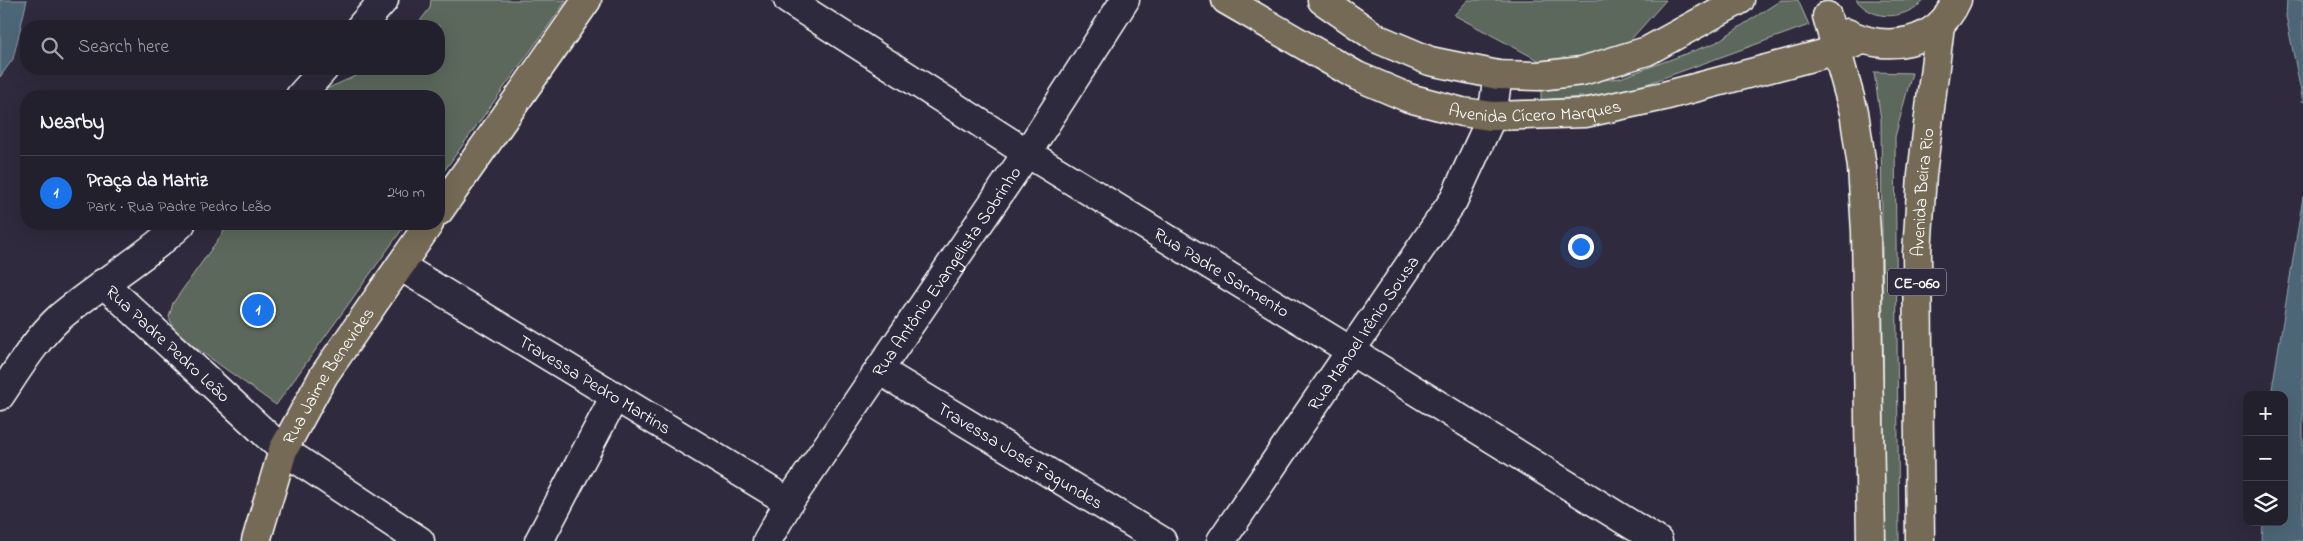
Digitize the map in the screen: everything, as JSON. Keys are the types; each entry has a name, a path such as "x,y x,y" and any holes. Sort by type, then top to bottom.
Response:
{"main road":[{"path":"445,202 587,0"},
{"name":"Avenida Cícero Marques","path":"1226,0 1357,76 1409,98 1462,112 1492,116 1585,113 1664,96 1850,45"},
{"name":"Avenida Cícero Marques","path":"1322,0 1378,39 1430,61 1498,75 1538,76 1582,71 1647,51 1736,1"},
{"name":"CE-060","path":"1823,8 1850,45 1854,112 1862,167 1866,242 1871,541"},
{"path":"1850,45 1903,44 1923,37 1953,8"},
{"name":"Avenida Beira Rio","path":"1920,541 1917,253 1922,175 1953,8"},
{"name":"Rua Jaime Benevides","path":"256,541 283,450 324,375 426,230"}],"street":[{"path":"366,20 384,0"},
{"name":"Rua Padre Sarmento","path":"788,0 1027,153 1352,350 1658,541"},
{"name":"Rua Antônio Evangelista Sobrinho","path":"767,541 789,502 1027,153 1125,0"},
{"path":"305,90 319,75"},
{"name":"Rua Manoel Irênio Sousa","path":"1221,541 1453,201 1492,116 1498,75"},
{"name":"Rua Padre Pedro Leão","path":"175,230 164,240 102,283 283,450 420,541"},
{"name":"Travessa Pedro Martins","path":"400,266 789,502"},
{"path":"0,396 27,355 59,319 102,283"},
{"name":"Travessa José Fagundes","path":"878,370 1162,541"},
{"path":"539,541 615,396"}],"green space":[{"path":"431,0 567,0 445,170 445,90 324,90 358,75 445,75 445,20 421,20 430,8"},
{"path":"1468,0 1666,0 1594,81 1620,78 1715,43 1781,0 1798,0 1809,25 1619,94 1541,100 1541,87 1579,82 1454,15"},
{"path":"1856,0 1925,0 1908,11 1890,16 1872,12"},
{"path":"1874,72 1912,73 1895,137 1899,541 1885,541 1881,120"},
{"path":"225,230 402,230 276,405 175,333 169,317 173,303"}],"water":[{"path":"0,0 27,0 22,20 20,20 20,30 13,59 0,77"},
{"path":"2287,0 2303,0 2303,102 2286,16"},
{"path":"2303,197 2303,541 2262,541 2263,526 2288,526 2288,391 2272,391"}],"place":[{"name":"Praça da Matriz","path":"258,310"}]}
